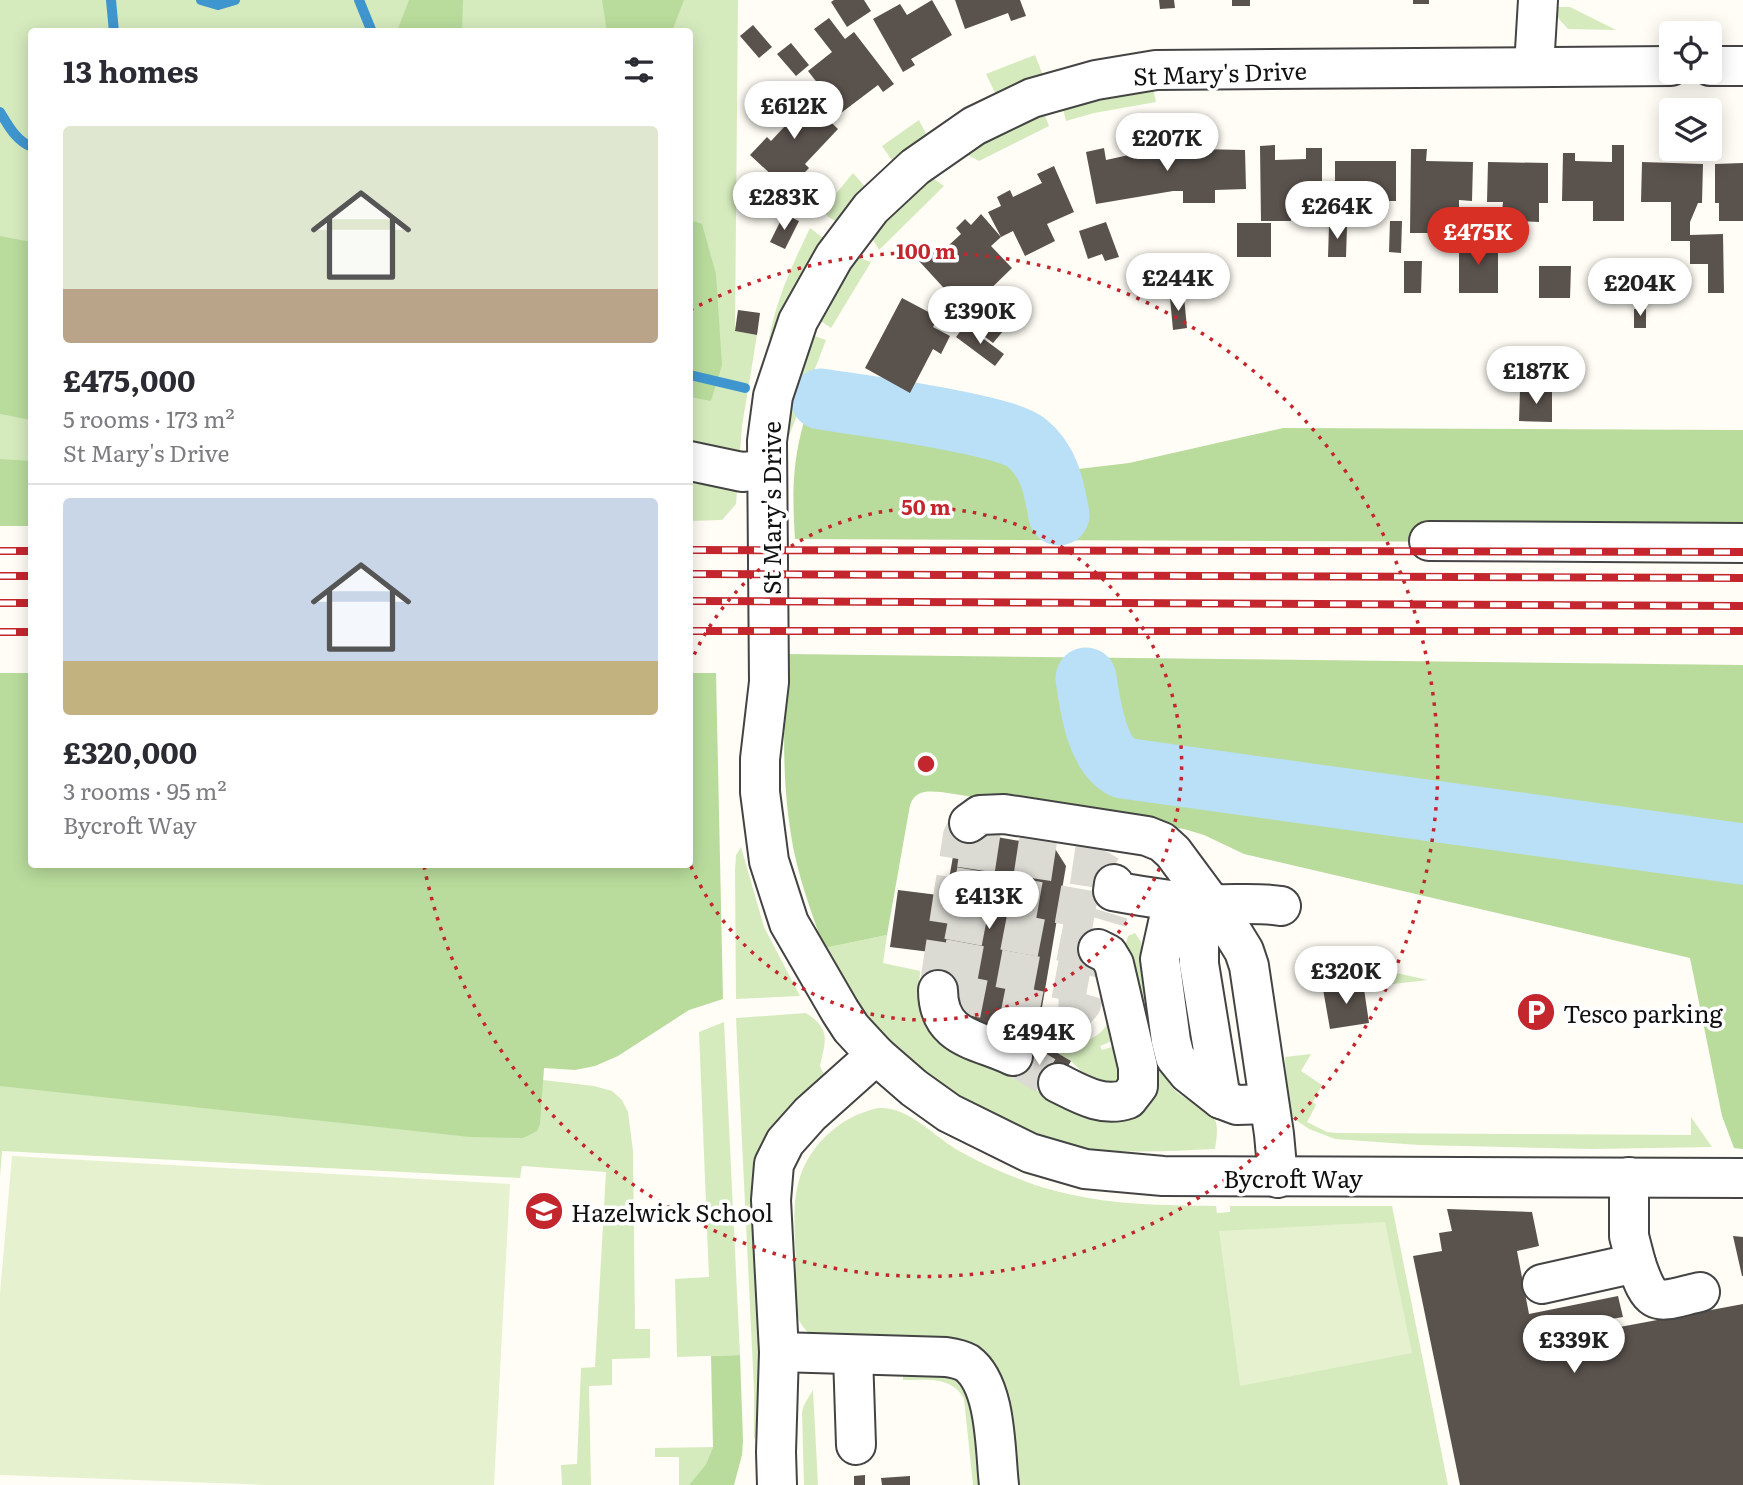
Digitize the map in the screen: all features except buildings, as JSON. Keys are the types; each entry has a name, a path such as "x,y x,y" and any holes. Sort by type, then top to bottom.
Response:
{"street":[{"path":"1534,67 1538,0"},
{"path":"1722,66 1743,65"},
{"name":"St Mary's Drive","path":"876,1055 839,1011 796,935 767,853 760,792 760,759 769,682 766,470 768,422 781,367 798,321 834,257 872,208 915,167 974,126 1032,98 1096,80 1156,70 1659,66"},
{"path":"693,462 742,471 766,470"},
{"path":"1429,541 1743,542"},
{"path":"970,822 980,815 1004,814 1133,833 1155,839 1173,852 1201,935 1198,953 1221,1099 1245,1105 1269,1104"},
{"path":"1114,884 1113,891 1191,902 1280,906"},
{"path":"1191,902 1239,942 1249,966 1278,1178"},
{"path":"1058,1083 1088,1098 1111,1102 1128,1099 1138,1086 1138,1067 1120,986 1111,958 1098,949"},
{"path":"938,990 942,1015 953,1030 968,1039 1013,1056"},
{"path":"774,1480 779,1352 771,1200 774,1164 785,1142 810,1114 876,1055"},
{"name":"Bycroft Way","path":"876,1055 914,1088 950,1113 993,1137 1046,1159 1085,1169 1143,1175 1278,1178 1743,1178"},
{"path":"1629,1177 1629,1236 1645,1289 1651,1297 1667,1299 1700,1292"},
{"path":"1542,1284 1636,1263"},
{"path":"779,1352 946,1357 965,1362 978,1376 988,1400 999,1485"},
{"path":"853,1354 856,1445"}],"green space":[{"path":"0,0 738,0 735,331 757,335 742,426 736,504 722,520 693,521 693,28 28,28 28,526 0,526"},
{"path":"409,0 463,0 462,28 398,28"},
{"path":"602,0 684,0 673,28 606,28"},
{"path":"1554,7 1570,7 1616,30 1568,29 1559,19"},
{"path":"1035,55 1043,75 997,97 986,74"},
{"path":"1153,89 1156,102 1066,121 1063,109 1065,103"},
{"path":"1043,111 1049,126 979,161 966,154 983,141"},
{"path":"919,120 930,142 896,166 882,146"},
{"path":"853,173 869,191 838,223 827,216 825,207"},
{"path":"931,177 944,186 879,250 871,236"},
{"path":"693,221 702,224 716,274 722,365 711,401 693,398"},
{"path":"810,228 827,241 776,342 769,339 776,310 791,268"},
{"path":"0,236 28,241 28,419 0,414"},
{"path":"857,257 871,262 831,328 819,320 840,281"},
{"path":"812,335 826,340 789,436 781,435"},
{"path":"816,386 1012,422 1033,434 1055,433 1070,470 1129,463 1283,428 1743,430 1743,543 795,539 796,461 803,426"},
{"path":"0,459 28,461 28,526 0,526"},
{"path":"787,654 1743,665 1743,1149 1734,1148 1722,1116 1690,958 1244,854 1204,835 1184,829 941,792 923,792 915,796 910,805 887,935 824,948 801,878 788,812 784,744"},
{"path":"0,673 28,673 28,868 693,868 693,673 716,673 723,999 689,1010 618,1056 595,1066 575,1070 544,1068 540,1124 537,1131 523,1138 470,1137 0,1086"},
{"path":"741,847 764,927 800,996 736,999 735,870 736,855"},
{"path":"1135,933 1141,942 1152,1018 1143,1020 1147,1035 1155,1033 1167,1080 1172,1087 1215,1120 1215,1149 1131,1151 1081,1148 1051,1141 988,1116 928,1078 877,1033 853,1002 824,948 887,935 883,963 920,971 918,1003 925,1015 997,1070 1050,1097 1118,1109 1126,943 1128,936"},
{"path":"1364,966 1428,980 1367,987"},
{"path":"806,1013 820,1025 825,1036 820,1066 826,1079 782,1124 768,1386 759,1431 754,1439 754,1389 736,1018"},
{"path":"1110,1020 1119,1038 1100,1046 1102,1050 1121,1044 1125,1058 1118,1084 1099,1084 1071,1061 1043,1044 1035,1056 1014,1043 1026,1033 1062,1041 1083,1041 1102,1031"},
{"path":"724,1022 740,1355 677,1357 675,1279 709,1277 699,1032"},
{"path":"0,1052 544,1063 543,1080 594,1086 612,1091 622,1100 628,1112 633,1151 635,1329 650,1329 650,1358 612,1359 612,1385 589,1386 591,1485 562,1485 561,1465 577,1464 581,1368 595,1367 606,1172 522,1166 520,1178 2,1151 0,1177"},
{"path":"1311,1054 1301,1071 1322,1085 1307,1122 1327,1132 1691,1135 1691,1117 1712,1147 1592,1149 1419,1145 1335,1139 1309,1129 1293,1118 1287,1100 1285,1057"},
{"path":"878,1108 911,1117 951,1146 997,1170 1035,1185 1080,1197 1147,1204 1216,1206 1217,1213 1230,1212 1230,1206 1392,1206 1448,1485 973,1485 964,1399 953,1386 938,1381 903,1380 902,1347 814,1339 800,1322 796,1310 795,1211 799,1180 805,1165 814,1150 838,1126 857,1115"},
{"path":"12,1156 510,1184 494,1485 266,1485 0,1475 0,1293"},
{"path":"1385,1222 1412,1353 1240,1386 1219,1231"},
{"path":"740,1355 743,1441 734,1485 689,1485 706,1464 713,1447 711,1356"},
{"path":"813,1390 818,1485 804,1485 802,1412"},
{"path":"713,1447 706,1464 689,1485 679,1485 679,1457 655,1457 655,1448"}],"waterway":[{"path":"111,0 114,28"},
{"path":"201,0 218,5 235,0"},
{"path":"359,0 370,28"},
{"path":"0,112 17,137 28,145"},
{"path":"693,376 745,388"},
{"path":"821,399 962,422 1014,436 1027,443 1041,458 1053,485 1059,515"},
{"path":"1086,678 1092,715 1100,740 1106,752 1123,768 1743,854"}],"tunnel":[{"path":"969,823 962,836 954,886 1109,913 1113,891"},
{"path":"960,848 1099,869 1109,875 1114,884"},
{"path":"954,886 938,990 1054,1013 1074,1013 1082,1004 1109,913"},
{"path":"948,920 1098,949"},
{"path":"943,958 1088,985"},
{"path":"1013,1056 1058,1083"}],"railway":[{"path":"693,550 1743,552"},
{"path":"0,551 28,551"},
{"path":"693,574 1743,578"},
{"path":"0,576 28,576"},
{"path":"693,601 1743,606"},
{"path":"0,603 28,603"},
{"path":"693,631 1743,631"},
{"path":"0,632 28,632"}],"place":[{"name":"Tesco parking","path":"1536,1012"},
{"name":"Hazelwick School","path":"544,1211"}]}
